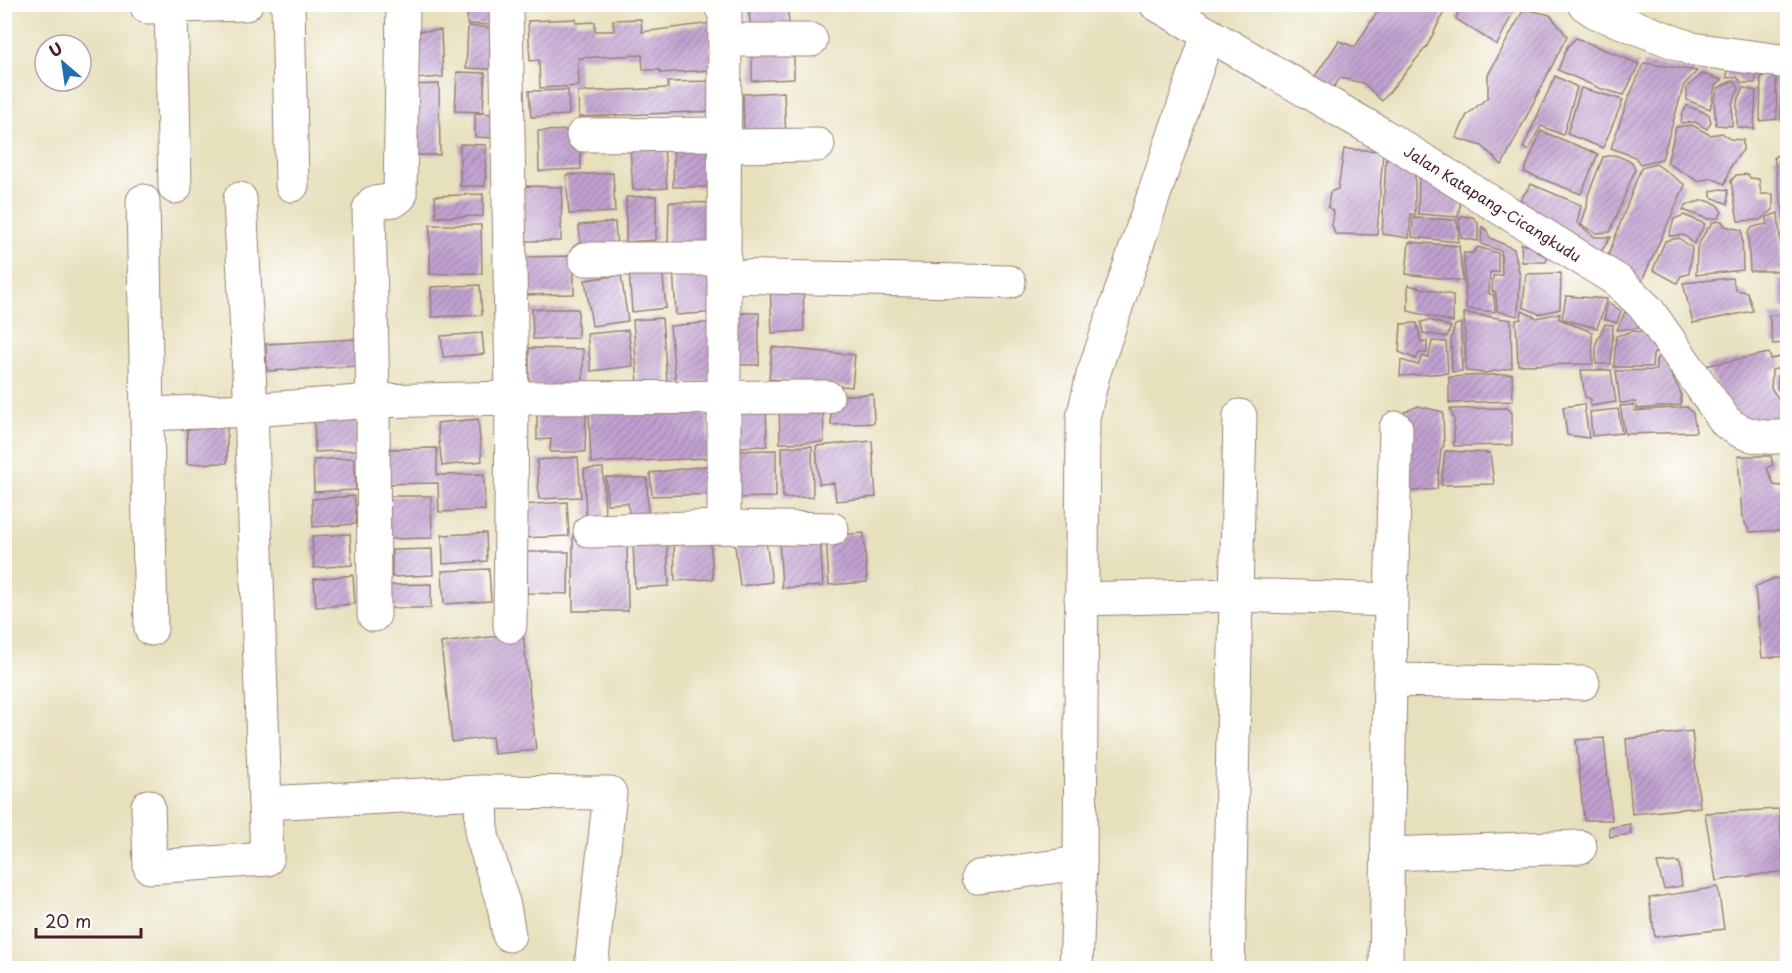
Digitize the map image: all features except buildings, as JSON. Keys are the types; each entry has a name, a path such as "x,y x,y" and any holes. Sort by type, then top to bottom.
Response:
{"street":[{"path":"175,187 159,6 246,4"},
{"path":"288,4 292,185"},
{"path":"374,615 369,209 373,203 395,200 400,196 403,4"},
{"path":"506,4 513,398 510,626"},
{"path":"720,4 725,14 724,527"},
{"path":"1584,4 1596,12 1692,49 1788,62"},
{"name":"Jalan Katapang-Cicangkudu","path":"1160,6 1381,134 1618,281 1647,309 1725,422 1738,432 1754,436 1788,436"},
{"path":"1076,969 1080,863 1083,418 1093,375 1208,35"},
{"path":"725,40 811,40"},
{"path":"583,135 818,145"},
{"path":"147,806 150,867 267,859 251,410 240,199"},
{"path":"143,201 151,629"},
{"path":"585,259 1009,282"},
{"path":"147,414 251,410 373,401 827,397"},
{"path":"1228,969 1240,416"},
{"path":"1386,969 1391,600 1396,428"},
{"path":"590,531 724,527 832,529"},
{"path":"1081,599 1236,595 1391,600"},
{"path":"1390,680 1583,683"},
{"path":"265,803 481,792 610,793 591,969"},
{"path":"481,792 482,836 504,906 509,935"},
{"path":"1389,854 1580,847"},
{"path":"978,877 1080,863"}]}
